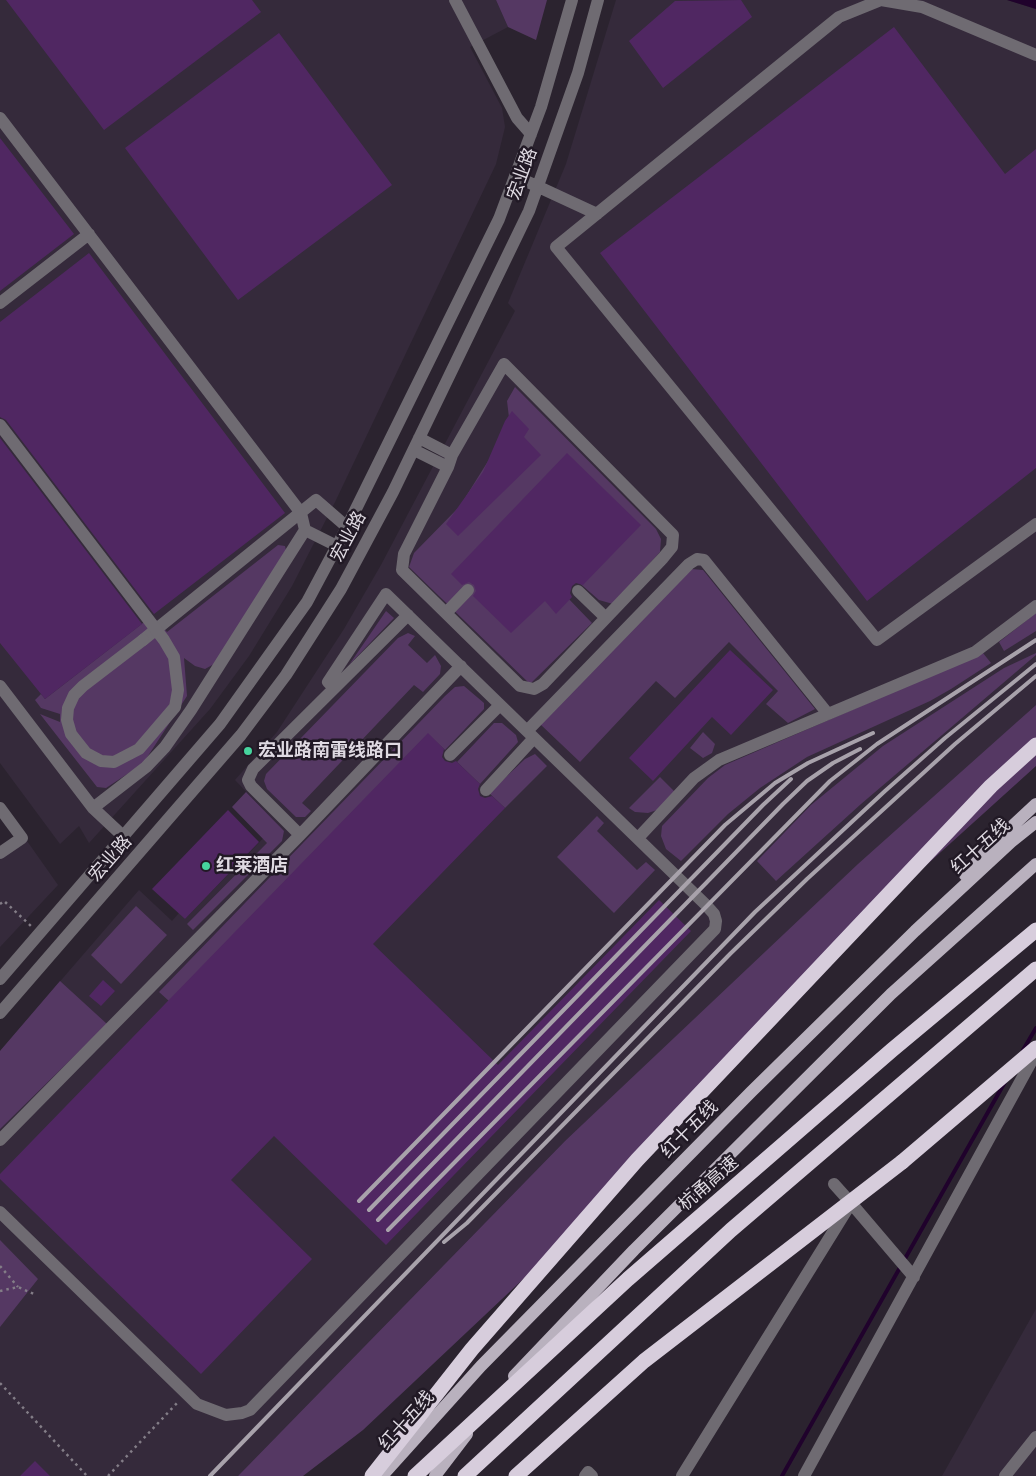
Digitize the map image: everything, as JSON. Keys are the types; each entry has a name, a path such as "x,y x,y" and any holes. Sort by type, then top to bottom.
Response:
{"highway":[{"path":"372,1476 472,1349 637,1160 992,786 1036,745"},
{"name":"杭甬高速","path":"415,1476 628,1279 892,1050 1036,930"},
{"path":"465,1476 731,1230 1036,969"},
{"path":"516,1476 644,1361 902,1162 1036,1048"}],"main road":[{"path":"919,928 992,845 1036,804"},
{"name":"红十五线","path":"382,1476 481,1366 744,1099 919,928 1011,842 1036,822"},
{"path":"435,1476 505,1385 634,1250 891,994 1036,864"},
{"path":"984,909 1036,870"}],"street":[{"path":"455,0 517,118 531,134"},
{"name":"宏业路","path":"0,979 220,724 307,602 348,527 499,219 541,107 572,0"},
{"name":"宏业路","path":"0,1013 236,741 286,675 341,589 416,444 524,220 538,187 578,73 598,0"},
{"path":"1036,56 922,7 881,0 840,17 556,248 878,640 1036,524"},
{"path":"0,118 301,513 305,530 191,710 165,747 146,767 93,808"},
{"path":"516,176 597,214"},
{"path":"0,303 89,234"},
{"path":"504,364 672,535 672,547 543,684 534,689 520,686 446,613 402,570 404,554 450,461 504,364"},
{"path":"0,425 164,640 174,657 178,690 175,707 139,749 114,762 101,761 86,753 71,734 67,720 68,708 74,695 83,686 143,640 301,513 316,500 348,527"},
{"path":"416,444 450,461"},
{"path":"305,530 337,546"},
{"path":"486,790 531,734 689,564 697,559 704,560 828,714"},
{"path":"446,613 468,590"},
{"path":"578,591 606,618"},
{"path":"0,1212 197,1404 226,1415 242,1414 250,1410 715,929 716,921 714,914 386,594 328,682 334,688"},
{"path":"638,838 705,769 719,760 975,652 1036,606"},
{"path":"300,834 256,793 248,780 253,769 408,615"},
{"path":"0,1140 300,834 460,666"},
{"path":"0,686 93,808 124,837"},
{"path":"450,755 500,705"},
{"path":"0,808 22,838 0,853"},
{"path":"804,1476 911,1274 1036,1053"},
{"path":"834,1184 895,1258 911,1274"},
{"path":"682,1476 851,1203"},
{"path":"1005,1476 1036,1437"},
{"path":"585,1476 588,1472 592,1476"}],"path":[{"path":"0,904 4,901 40,934"},
{"path":"0,1266 18,1287 34,1294"},
{"path":"0,1291 18,1287"},
{"path":"0,1383 87,1476"},
{"path":"108,1476 186,1394"}],"shaded area":[{"path":"0,0 496,0 508,27 470,47 502,108 505,127 496,164 335,502 292,586 249,656 210,709 89,843 79,826 60,844 0,763"},
{"path":"496,0 547,0 536,40 508,27"},
{"path":"616,0 1007,0 1036,9 1036,705 565,1141 238,1476 0,1476 0,1051 139,890 172,921 179,913 185,919 277,824 235,780 277,732 344,629 381,565 515,311 508,303 566,164"},
{"path":"1007,0 1036,0 1036,9"},
{"path":"515,387 656,529 661,539 660,552 613,604 599,600 576,580 565,595 592,623 530,684 409,567 414,553 460,506 510,426 507,401"},
{"path":"278,545 285,546 287,554 216,663 205,669 195,666 184,658 187,696 146,759 141,765 106,788 97,787 40,714 60,722 60,714 41,708 35,700 41,694 45,699 152,616 167,632"},
{"path":"691,569 703,570 815,709 788,723 766,704 778,691 729,642 675,698 656,681 580,762 540,724"},
{"path":"386,611 394,618 349,665"},
{"path":"1036,613 1036,631 1004,651 999,642"},
{"path":"408,633 415,636 408,645 427,663 435,655 441,666 440,674 423,692 414,685 302,803 311,811 305,817 296,817 267,789 264,781 266,774 398,638"},
{"path":"983,653 991,663 951,689 930,701 807,757 760,788 728,814 681,861 666,849 661,836 662,826 708,778 725,765"},
{"path":"1036,653 1036,655 861,804 776,881 757,861 811,805 883,746 1004,668"},
{"path":"464,686 484,703 484,709 445,750 428,734 169,1001 159,992 445,696 455,687"},
{"path":"1036,705 1036,766 921,870 554,1250 363,1430 303,1476 238,1476 565,1141 858,864"},
{"path":"494,723 502,723 516,735 518,742 480,784 457,762"},
{"path":"703,732 715,744 712,753 703,758 690,748"},
{"path":"535,754 547,766 505,808 489,793 525,759"},
{"path":"660,777 675,792 657,810 648,813 635,812 629,808"},
{"path":"246,792 284,831 282,841 193,930 187,924 267,843 232,807"},
{"path":"597,816 604,823 597,831 637,870 646,862 655,870 614,913 557,857"},
{"path":"27,841 58,885 0,947 0,859"},
{"path":"136,906 167,935 121,984 91,955"},
{"path":"60,981 107,1024 0,1129 0,1051"},
{"path":"0,1240 38,1279 0,1327"},
{"path":"1036,1309 1036,1476 942,1476"}],"building":[{"path":"6,0 252,0 261,12 104,130"},
{"path":"741,0 752,17 663,88 629,41 675,1"},
{"path":"894,27 1005,174 1036,149 1036,468 867,601 600,253"},
{"path":"279,33 392,185 238,300 125,148"},
{"path":"0,138 74,234 0,291"},
{"path":"89,253 285,513 154,614 6,420 0,417 0,322"},
{"path":"512,411 529,429 524,437 541,455 458,536 446,524 483,472 505,421"},
{"path":"0,438 142,624 45,699 0,643"},
{"path":"567,453 641,525 583,585 576,583 572,586 570,593 572,597 556,614 545,601 511,633 473,596 476,591 474,585 469,582 462,585 451,574"},
{"path":"730,650 773,690 731,735 712,717 653,781 629,758"},
{"path":"428,733 444,749 442,757 445,761 452,763 456,761 480,784 478,789 480,796 485,798 492,796 505,808 373,944 498,1065 659,900 691,931 386,1245 274,1136 231,1180 312,1259 201,1374 0,1179 0,1174"},
{"name":"红莱酒店","path":"228,810 259,842 185,919 152,889"},
{"path":"103,980 115,991 101,1006 89,996"},
{"path":"35,1461 50,1476 20,1476"}],"waterway":[{"path":"1023,1050 1036,1028"},
{"path":"782,1476 1005,1082"}],"railway":[{"path":"388,1230 830,781 877,744 1036,640"},
{"path":"210,1476 755,912 945,738 1036,664"},
{"path":"444,1242 467,1223 730,954 807,879 955,744 1036,676"},
{"path":"359,1201 725,825 775,783 808,763 873,733"},
{"path":"378,1220 783,804 807,781 833,763 860,749"},
{"path":"369,1210 763,805 791,779"}],"place":[{"name":"宏业路南雷线路口","path":"248,751"},
{"name":"红莱酒店","path":"206,866"}]}
